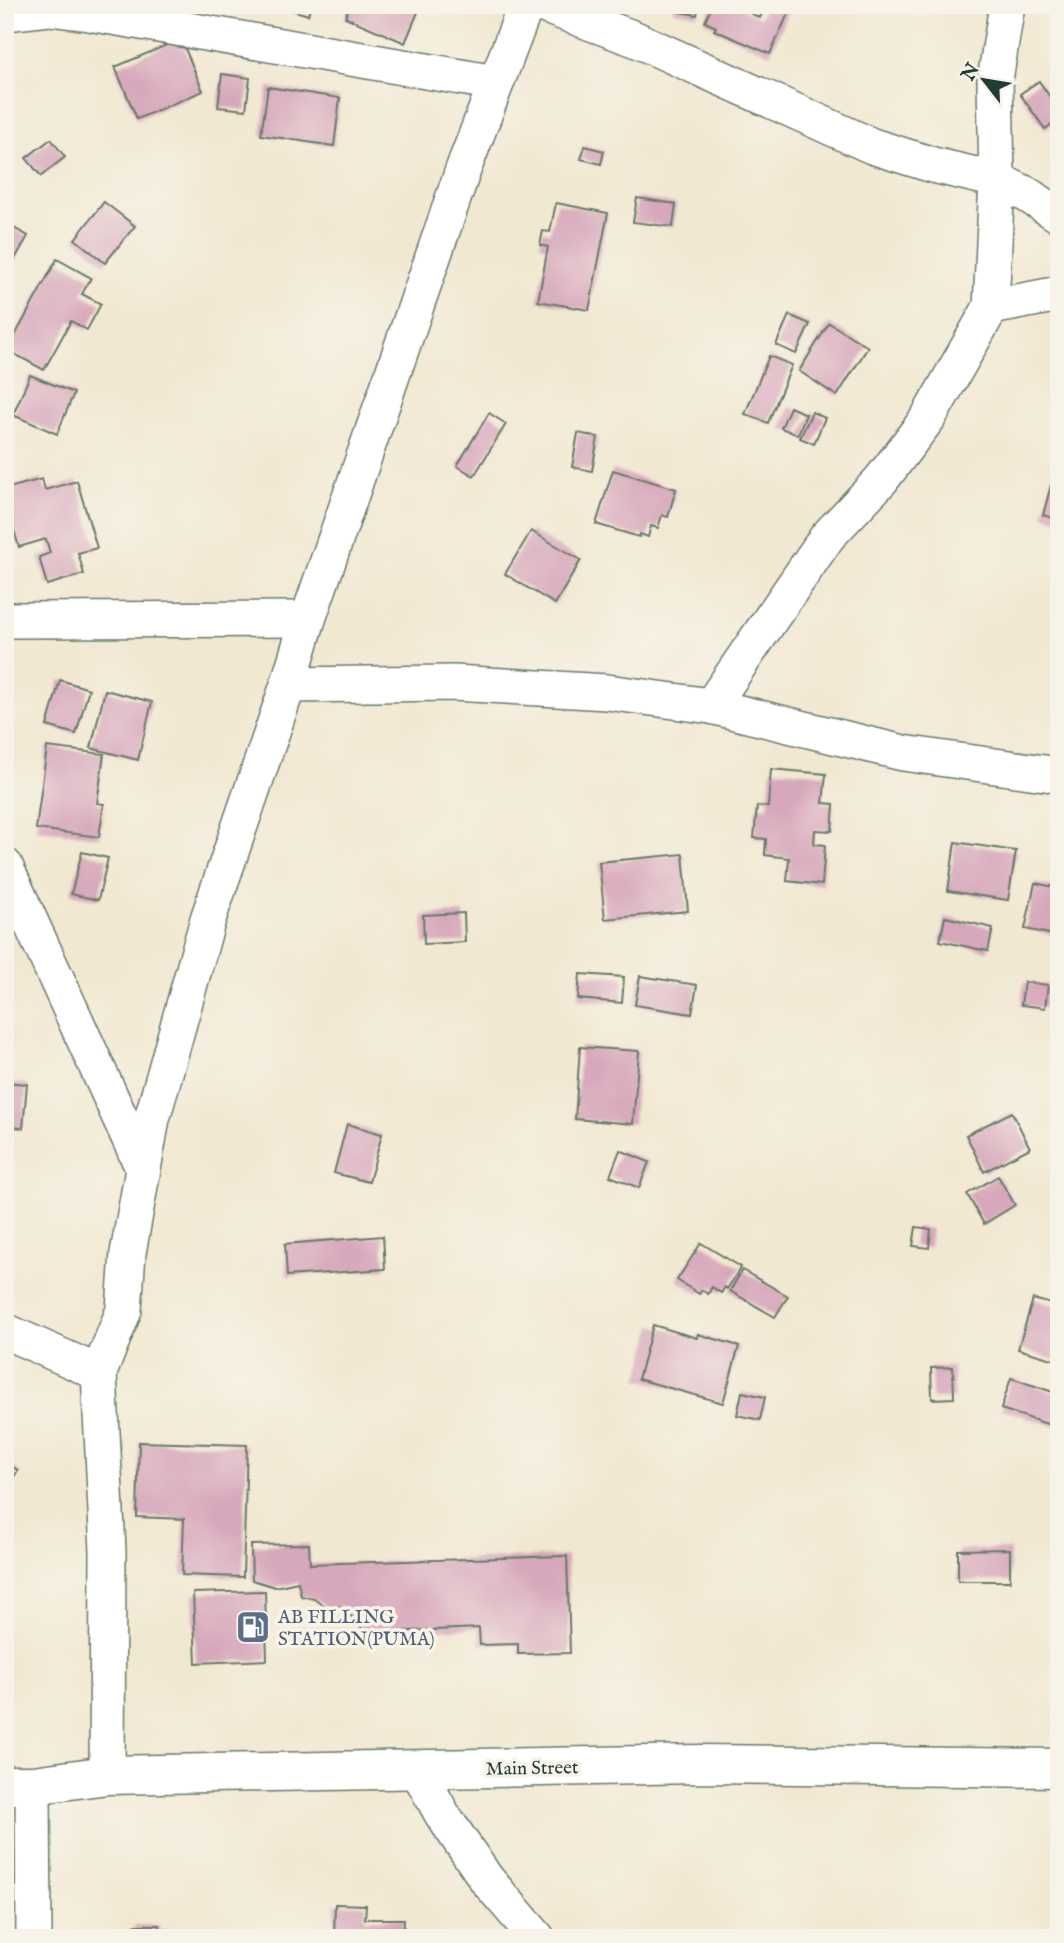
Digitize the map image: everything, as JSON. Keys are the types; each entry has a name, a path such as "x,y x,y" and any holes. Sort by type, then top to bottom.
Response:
{"highway":[{"name":"Main Street","path":"19,1785 107,1775 417,1769 701,1765 1059,1768"}],"street":[{"path":"107,1775 108,1551 99,1373 124,1310 128,1253 152,1119 208,919 308,619 410,320 526,5"},
{"path":"543,5 635,39 872,146 996,180 1026,194 1059,215"},
{"path":"711,706 827,537 881,480 928,418 990,307 996,180 995,80 1007,5"},
{"path":"5,13 49,8 89,13 496,83"},
{"path":"990,307 1059,293"},
{"path":"5,620 308,619"},
{"path":"288,685 454,684 607,692 711,706 903,753 1059,775"},
{"path":"5,866 143,1168"},
{"path":"5,1331 99,1373"},
{"path":"417,1769 442,1814 488,1880 537,1938"},
{"path":"19,1785 34,1938"}],"building":[{"path":"276,5 311,5 308,15"},
{"path":"350,5 421,5 405,43 345,17"},
{"path":"674,5 699,5 697,15 673,11"},
{"path":"712,5 746,5 744,10 760,18 766,5 792,5 770,54 714,30 716,27 705,22"},
{"path":"181,39 203,91 137,119 115,67"},
{"path":"222,74 250,78 246,110 218,107"},
{"path":"1039,81 1059,110 1059,119 1045,129 1020,94"},
{"path":"268,87 340,98 334,146 261,135"},
{"path":"51,139 65,157 41,176 26,158"},
{"path":"585,146 604,151 601,164 581,159"},
{"path":"637,198 676,204 673,227 633,222"},
{"path":"104,202 135,226 105,263 75,239"},
{"path":"556,203 608,213 589,310 538,301 548,247 540,245 543,231 550,232"},
{"path":"5,223 28,236 11,266 5,263"},
{"path":"57,259 91,278 82,294 101,304 87,330 71,321 44,370 7,350"},
{"path":"789,315 810,324 796,354 776,345"},
{"path":"829,323 868,347 837,396 799,371"},
{"path":"769,356 792,365 768,423 745,414"},
{"path":"30,375 74,393 57,434 13,415"},
{"path":"790,407 806,414 798,435 781,428"},
{"path":"812,412 825,418 814,444 800,438"},
{"path":"489,413 506,424 474,476 457,466"},
{"path":"578,433 598,437 592,471 572,467"},
{"path":"1056,466 1059,466 1059,520 1043,515"},
{"path":"613,470 676,489 668,517 662,515 658,528 651,526 648,537 640,534 639,537 596,524"},
{"path":"42,479 45,490 77,481 97,548 78,553 84,574 47,585 39,557 50,553 46,539 19,547 5,501 5,489"},
{"path":"531,531 581,560 555,604 505,574"},
{"path":"60,680 89,689 76,734 47,726"},
{"path":"105,690 152,702 138,760 91,748"},
{"path":"47,747 104,754 97,803 104,804 99,837 36,829"},
{"path":"771,769 826,774 823,803 834,804 832,831 815,830 814,844 825,845 822,885 787,881 789,858 765,855 766,839 754,838 757,806 768,807"},
{"path":"955,842 1016,851 1008,900 948,891"},
{"path":"82,852 108,858 98,900 71,894"},
{"path":"683,854 688,911 605,919 599,862"},
{"path":"1035,883 1059,888 1059,936 1025,929"},
{"path":"464,913 465,942 424,944 423,915"},
{"path":"945,917 993,928 988,951 940,941"},
{"path":"580,974 624,977 622,1003 578,999"},
{"path":"640,976 697,985 692,1014 635,1005"},
{"path":"1024,982 1048,985 1045,1008 1021,1005"},
{"path":"580,1047 639,1051 633,1124 575,1119"},
{"path":"5,1082 27,1084 23,1128 5,1126"},
{"path":"1012,1112 1030,1148 984,1172 966,1135"},
{"path":"347,1124 382,1134 369,1182 334,1173"},
{"path":"620,1150 649,1162 639,1188 610,1176"},
{"path":"998,1176 1015,1205 984,1224 967,1194"},
{"path":"916,1227 931,1229 929,1248 913,1246"},
{"path":"383,1236 385,1269 287,1276 285,1244"},
{"path":"701,1243 741,1267 727,1289 725,1287 721,1293 712,1287 708,1294 702,1290 699,1294 677,1280"},
{"path":"742,1270 788,1296 775,1317 730,1291"},
{"path":"1033,1299 1059,1306 1059,1361 1018,1349"},
{"path":"653,1325 697,1338 698,1334 739,1346 723,1403 638,1379"},
{"path":"953,1367 954,1398 932,1399 931,1368"},
{"path":"1011,1378 1059,1394 1059,1419 1056,1427 1001,1409"},
{"path":"742,1392 765,1397 760,1420 737,1415"},
{"path":"139,1442 247,1445 243,1577 182,1575 184,1519 137,1517"},
{"path":"5,1463 18,1470 9,1486 5,1484"},
{"path":"309,1544 310,1564 567,1556 570,1653 518,1654 518,1644 480,1645 479,1628 366,1633 342,1606 328,1608 314,1599 301,1596 298,1582 275,1587 252,1580 251,1545"},
{"path":"1010,1549 1010,1581 958,1581 958,1550"},
{"path":"265,1591 267,1660 196,1663 193,1593"},
{"path":"1059,1614 1059,1656 1051,1655"},
{"path":"335,1904 366,1905 365,1919 404,1919 403,1938 334,1938"},
{"path":"134,1925 159,1925 160,1931 188,1930 188,1938 135,1938"}],"place":[{"name":"AB FILLING STATION(PUMA)","path":"253,1627"}]}
